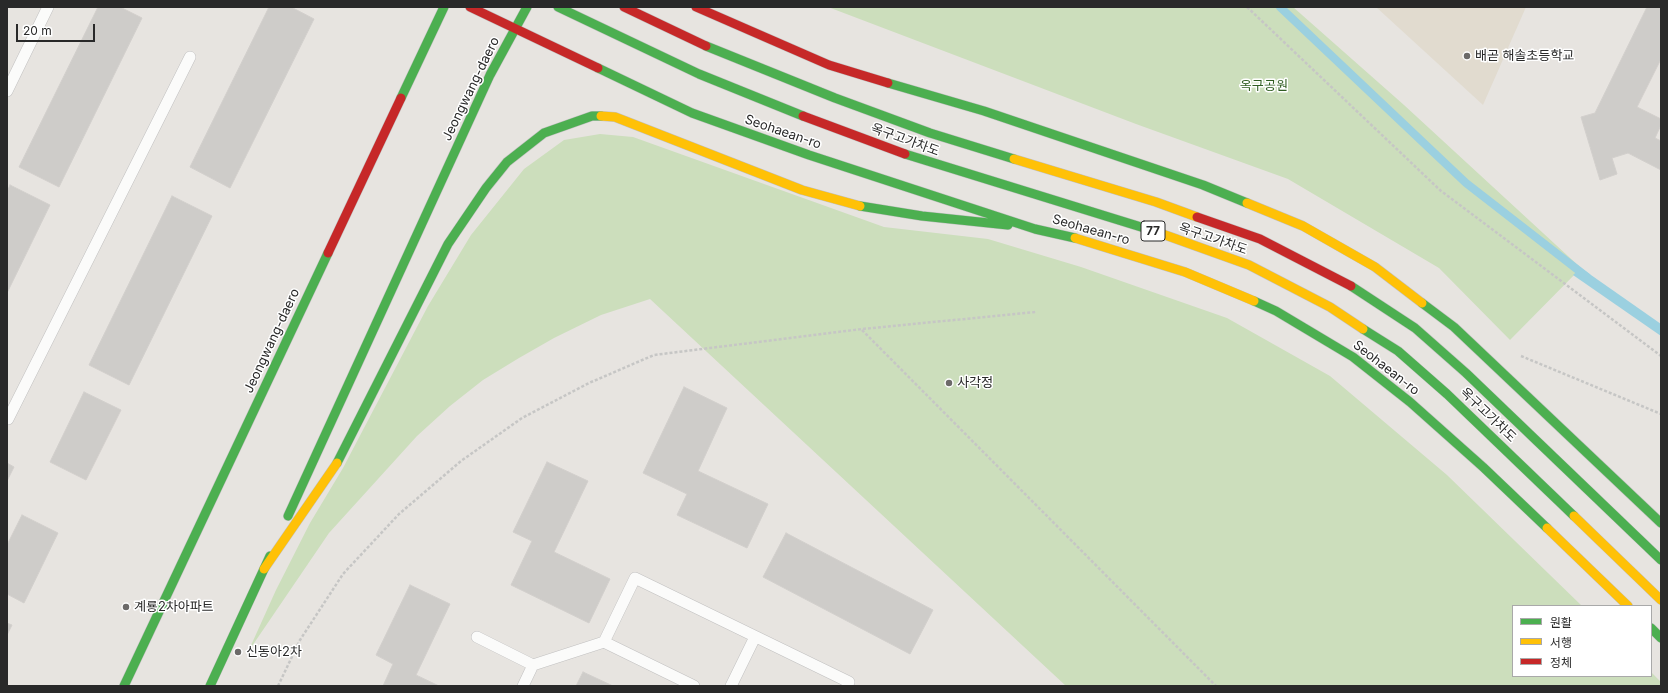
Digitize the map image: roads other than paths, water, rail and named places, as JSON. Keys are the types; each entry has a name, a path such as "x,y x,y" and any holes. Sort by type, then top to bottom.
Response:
{"main road":[{"name":"Jeongwang-daero","path":"124,686 444,7"},
{"name":"Seohaean-ro","path":"470,7 692,113 809,155 1035,229 1065,235 1185,272 1276,311 1353,357 1410,402 1483,467 1627,605"},
{"name":"Jeongwang-daero","path":"210,686 490,75 527,7"},
{"name":"옥구고가차도","path":"558,7 699,74 825,124 920,160 1147,229 1249,265 1330,307 1398,352 1447,394 1661,600"},
{"name":"옥구고가차도","path":"624,7 711,48 835,98 930,133 1156,202 1260,239 1345,282 1415,328 1466,373 1661,560"},
{"path":"696,7 829,65 984,111 1195,183 1303,226 1376,267 1454,327 1661,523"},
{"path":"264,569 338,462 448,244 486,188 507,162 544,133 592,116 615,117 802,190 849,204 922,216 1035,229"},
{"path":"1652,629 1661,638"}],"lane":[{"path":"7,91 48,7"},
{"path":"7,419 8,420 16,405 190,57"},
{"path":"604,642 634,578 849,682 847,686"},
{"path":"477,637 533,665 604,642 694,686"},
{"path":"731,686 755,637"},
{"path":"523,686 533,665"}],"water":[{"path":"1581,268 1661,324 1661,336 1573,275"}],"waterway":[{"path":"1280,7 1466,183 1587,277"}],"place":[{"name":"배곧 해솔초등학교","path":"1467,56"},
{"name":"사각정","path":"949,383"},
{"name":"계룡2차아파트","path":"126,607"},
{"name":"신동아2차","path":"238,652"}],"park label":[{"name":"옥구공원","path":"1264,86"}]}
